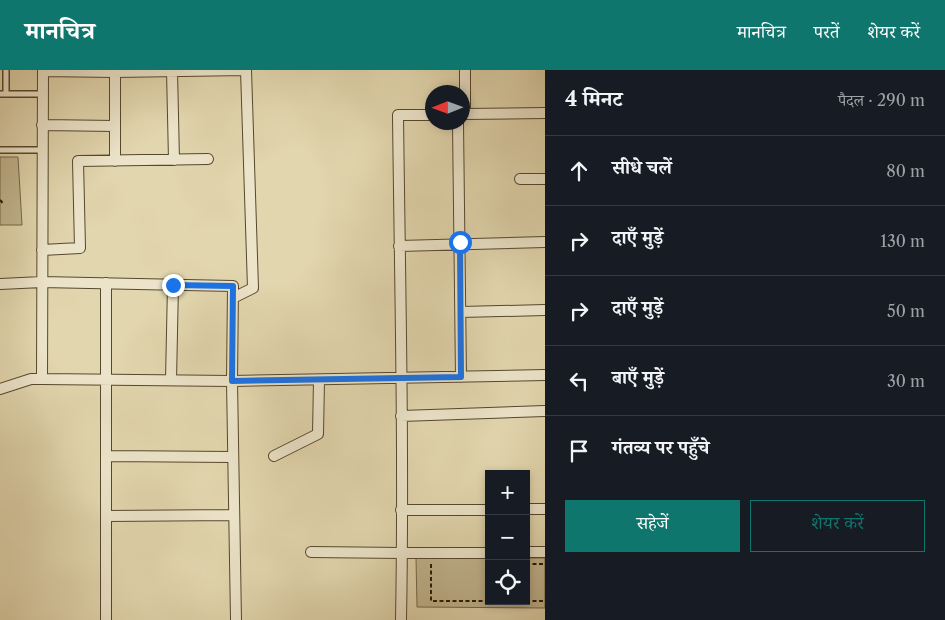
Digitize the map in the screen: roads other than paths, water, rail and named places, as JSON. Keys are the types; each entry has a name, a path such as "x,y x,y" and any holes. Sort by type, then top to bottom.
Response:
{"street":[{"path":"42,379 42,70 116,72 246,70 253,288 233,298"},
{"path":"465,70 465,85"},
{"path":"172,71 174,160"},
{"path":"115,161 116,72"},
{"path":"470,114 545,113"},
{"path":"401,620 398,116 425,115"},
{"path":"42,125 115,126"},
{"path":"458,130 461,377"},
{"path":"42,250 80,248 78,161 208,159"},
{"path":"520,179 545,179"},
{"path":"399,246 545,242"},
{"path":"0,284 42,282 233,286 232,381 236,620"},
{"path":"106,283 106,620"},
{"path":"171,380 173,285"},
{"path":"461,312 545,310"},
{"path":"0,389 31,380 42,379 232,381 545,375"},
{"path":"274,456 318,434 320,380"},
{"path":"401,416 545,412"},
{"path":"106,456 233,457"},
{"path":"401,510 485,510"},
{"path":"530,510 545,510"},
{"path":"106,516 234,515"},
{"path":"311,552 485,553"},
{"path":"530,552 545,552"}],"lane":[{"path":"6,70 3,94 42,94"},
{"path":"0,150 42,150"}]}
